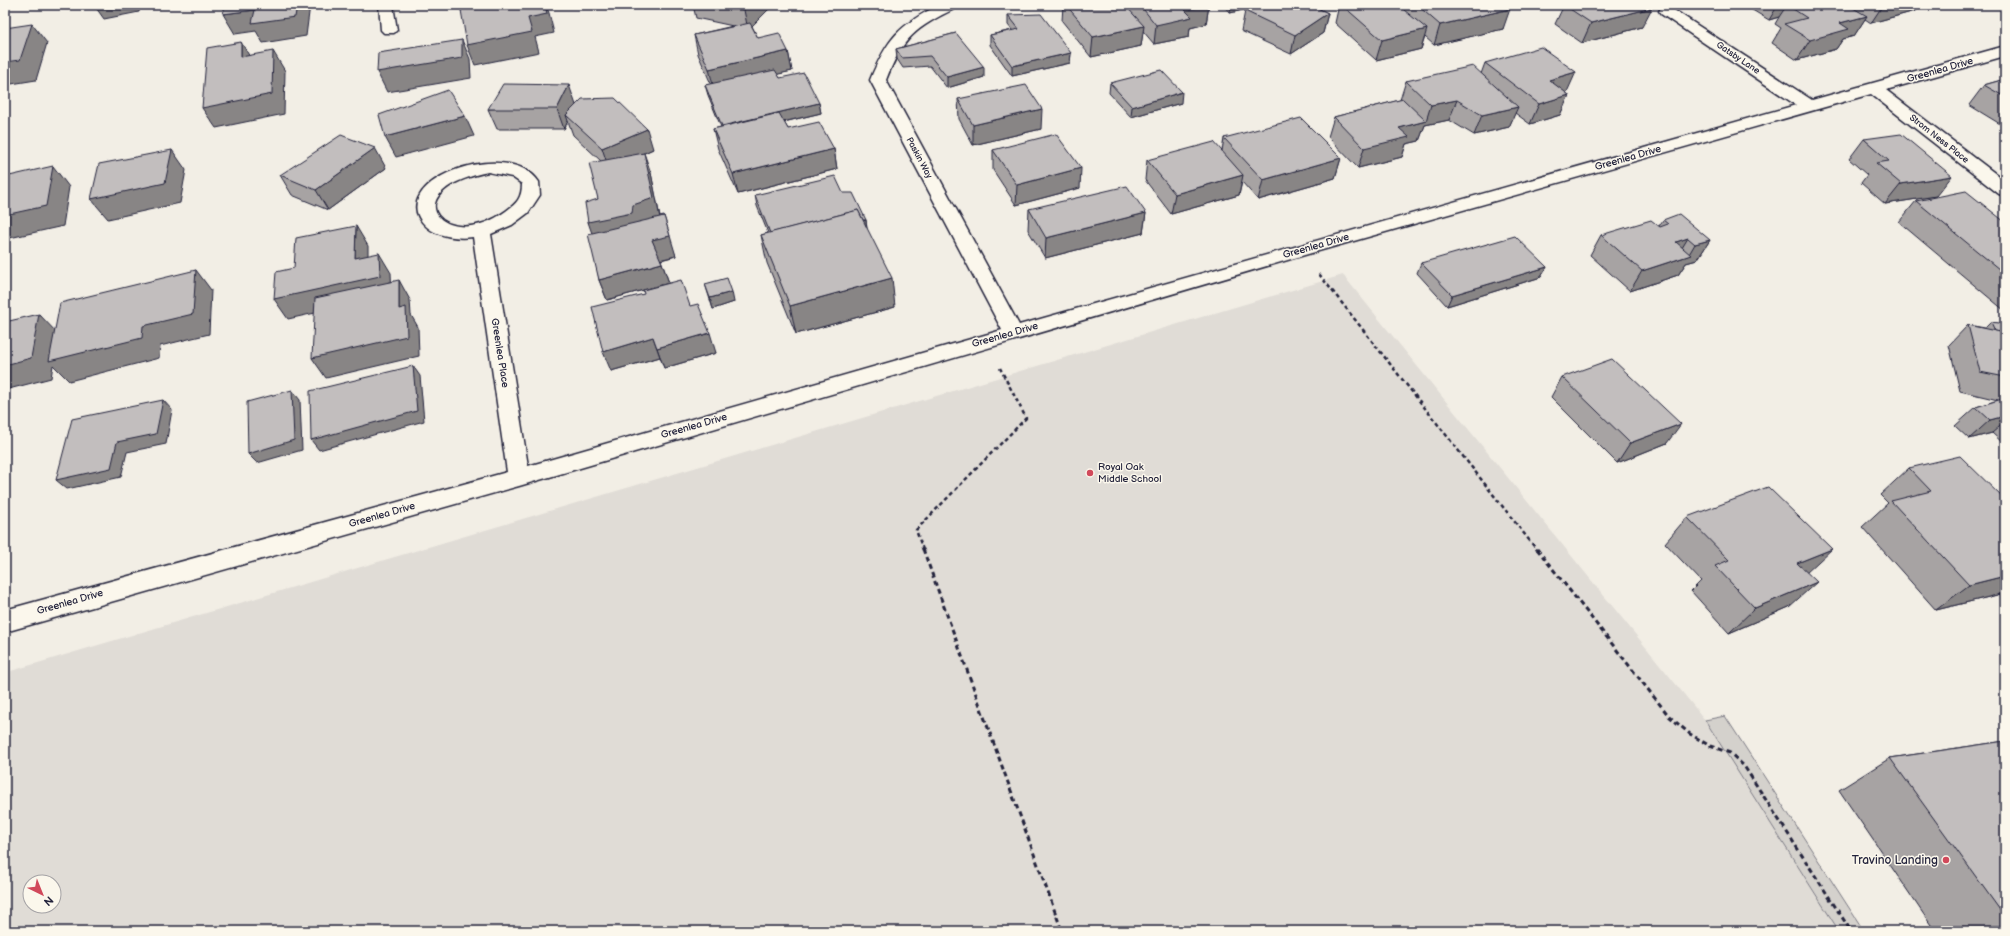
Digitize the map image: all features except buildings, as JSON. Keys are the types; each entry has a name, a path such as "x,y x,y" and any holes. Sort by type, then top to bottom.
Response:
{"street":[{"path":"386,5 389,30"},
{"name":"Paskin Way","path":"951,5 924,18 902,33 888,54 878,80 1014,333"},
{"name":"Gatsby Lane","path":"1666,11 1809,106"},
{"name":"Greenlea Drive","path":"5,621 519,477 1301,250 2005,51"},
{"name":"Strom Ness Place","path":"1874,88 2005,190"},
{"path":"488,167 508,168 524,174 532,185 531,198 521,211 503,223 481,230 459,232 440,228 428,218 425,206 432,192 446,180 466,171 488,167"},
{"name":"Greenlea Place","path":"481,230 519,477"}],"path":[{"path":"1301,250 1669,716 1690,734 1710,746 1730,753 1744,766 1851,931"},
{"path":"986,341 1026,418 916,530 1062,931"}],"shaded area":[{"name":"Royal Oak Middle School","path":"1343,275 1705,720 1839,931 5,931 5,711 11,671"},
{"path":"1725,716 1864,931 1839,931 1705,720"}],"place":[{"name":"Royal Oak Middle School","path":"1090,473"},
{"name":"Travino Landing","path":"1946,860"}]}
